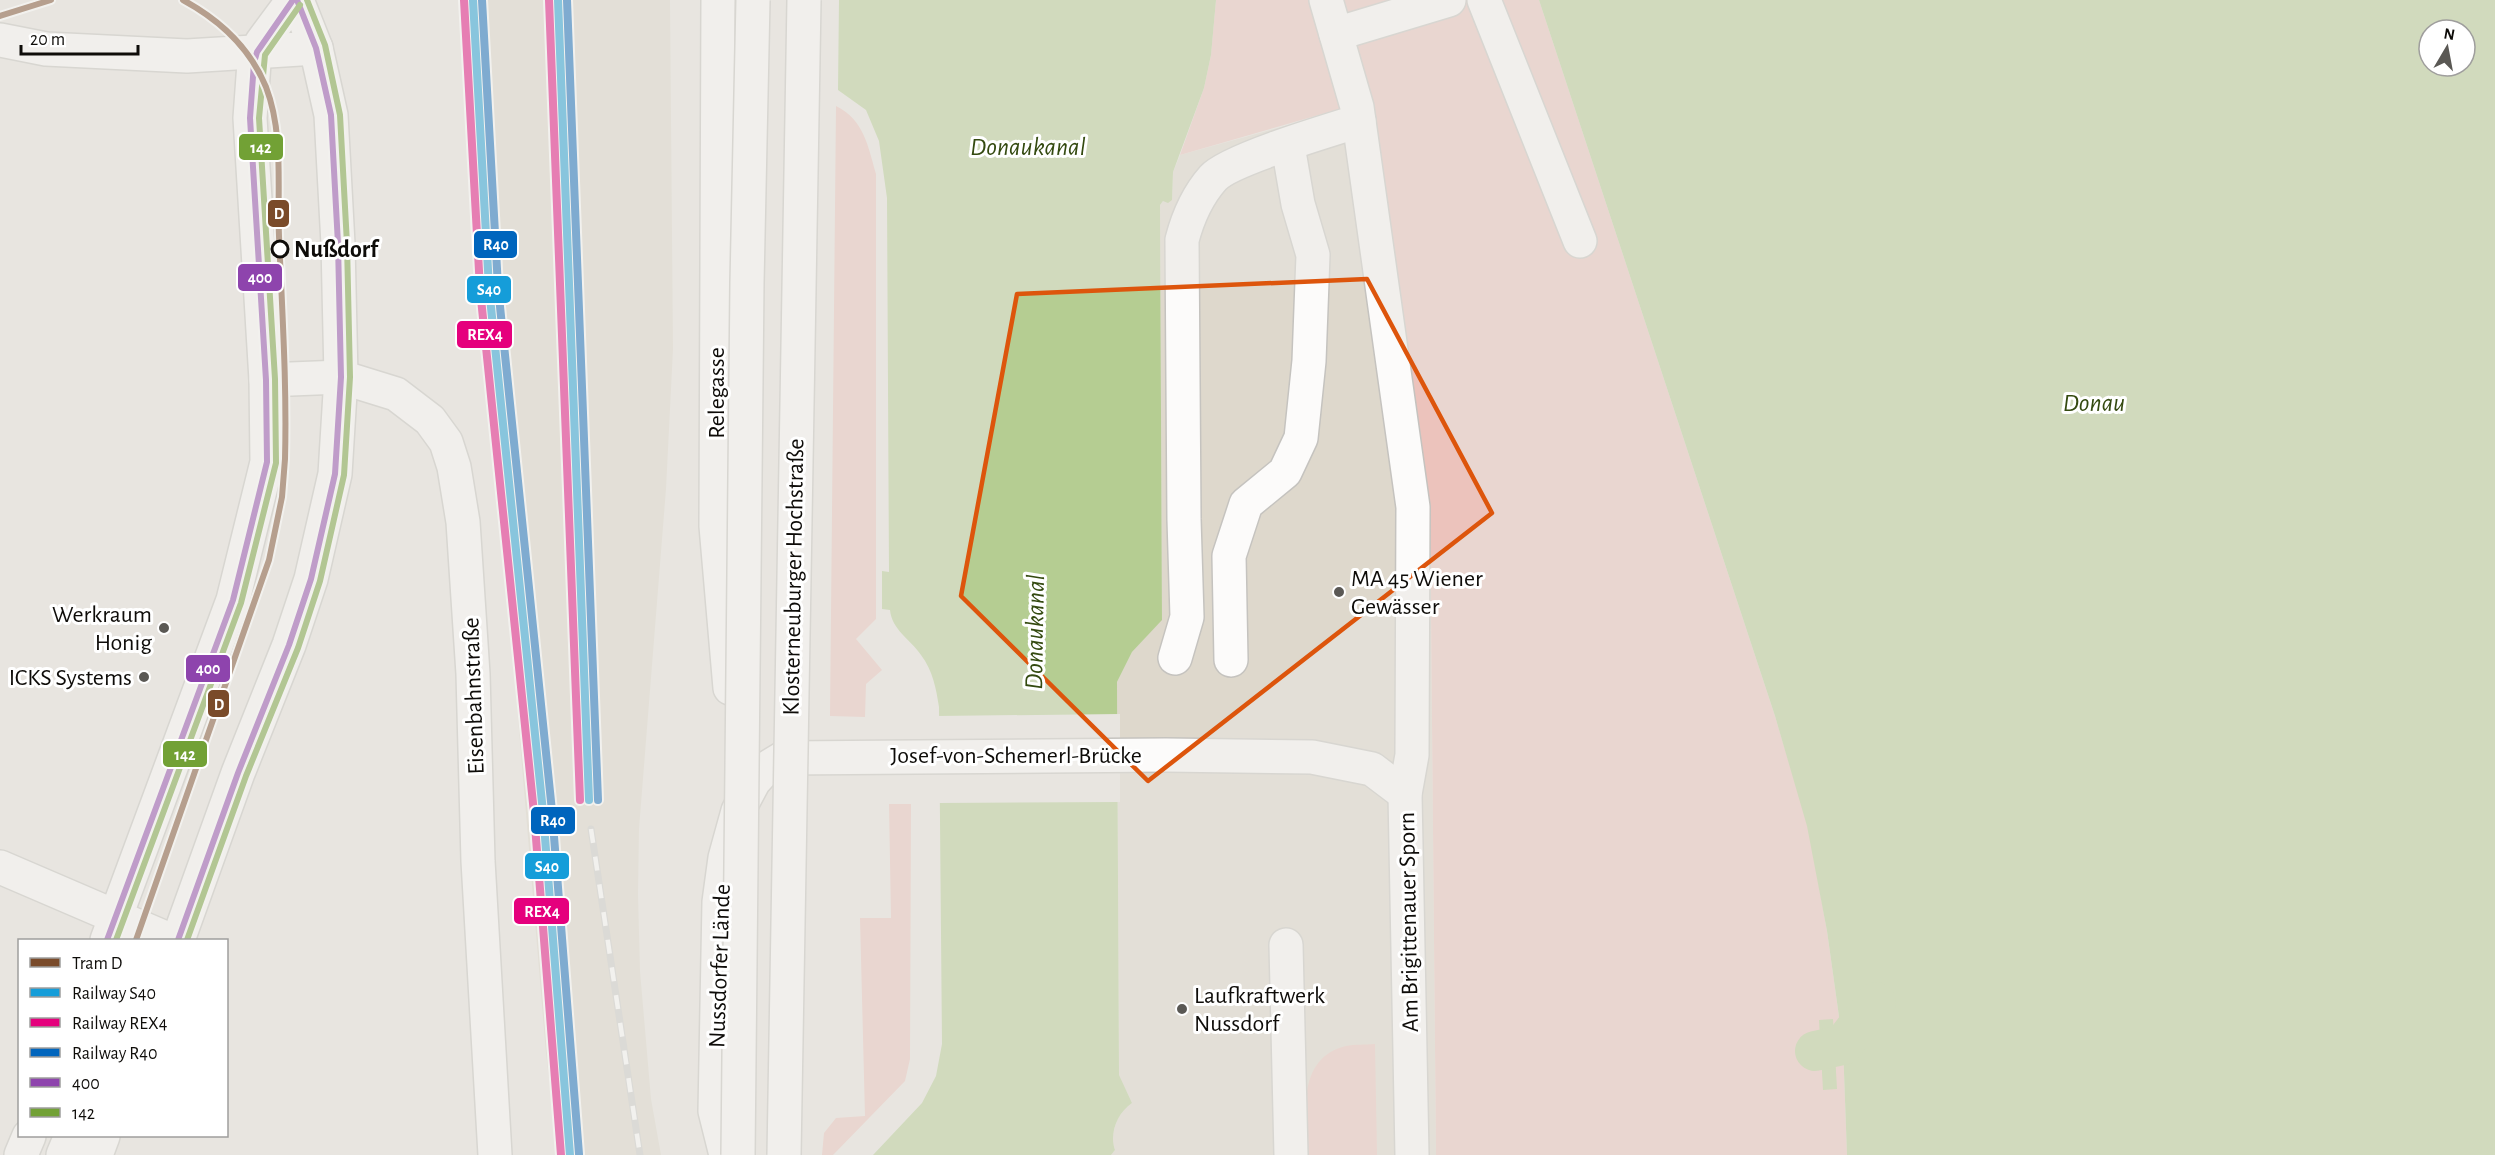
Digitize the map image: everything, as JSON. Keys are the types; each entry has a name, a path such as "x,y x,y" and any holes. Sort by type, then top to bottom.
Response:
{"main road":[{"path":"114,933 233,600 267,462 266,380 250,118 254,63 257,52 262,42 295,0 316,48 331,115 338,244 341,377 335,474 311,579 289,645 238,772 178,939"},
{"name":"Relegasse","path":"718,0 716,526 734,729 754,781"},
{"name":"Klosterneuburger Hochstraße","path":"738,1155 747,283 753,0"},
{"name":"Klosterneuburger Hochstraße","path":"784,1155 804,0"},
{"path":"1326,0 1357,107 1413,507 1412,755 1405,794"},
{"path":"1336,34 1449,0"},
{"path":"1484,0 1580,241"},
{"path":"0,40 46,49 187,56 316,48"},
{"path":"1175,658 1187,617 1182,240 1190,213 1214,176 1249,158 1359,120"},
{"path":"1231,660 1229,556 1246,504 1285,472 1301,438 1308,372 1313,255 1298,204 1288,146"},
{"name":"Eisenbahnstraße","path":"266,380 341,377 396,394 430,420 446,442 454,467 463,522 473,674 478,861 495,1155"},
{"name":"Josef-von-Schemerl-Brücke","path":"754,781 765,769 783,758 1166,755"},
{"name":"Am Brigittenauer Sporn","path":"1166,755 1312,757 1372,769 1405,794 1412,1155"},
{"name":"Nussdorfer Lände","path":"726,1155 716,1111 719,902 725,858 738,811 754,781"},
{"path":"0,867 114,933 162,939"},
{"path":"1286,945 1291,1155"},
{"path":"21,1155 29,1137"},
{"path":"63,1155 71,1137"},
{"path":"96,1155 103,1137"}],"highlighted area":[{"path":"1367,279 1492,513 1148,781 961,596 1017,294"}],"shaded area":[{"path":"464,0 670,0 673,349 666,489 639,829 638,894 640,971 651,1099 661,1155 558,1155 546,1053 487,346"},
{"path":"1216,0 1539,0 1775,716 1808,826 1827,931 1843,1045 1847,1155 1436,1155 1430,503 1371,103 1343,108 1180,155 1204,88 1211,55"},
{"path":"1371,102 1430,503 1436,1155 1111,1155 1115,1150 1113,1132 1118,1118 1132,1103 1119,1076 1117,682 1132,652 1162,619 1160,205 1163,201 1172,199 1173,172 1180,155"},
{"path":"836,106 859,126 876,174 876,619 856,639 882,670 866,684 865,717 830,716"},
{"path":"889,804 911,804 910,1059 905,1081 833,1155 822,1155 824,1133 836,1118 865,1116 860,918 891,918"},
{"path":"1375,1044 1377,1155 1306,1155 1307,1090 1311,1075 1319,1062 1330,1052 1346,1046"}],"water":[{"name":"Donaukanal","path":"839,0 1216,0 1211,55 1204,88 1173,172 1172,200 1168,203 1163,201 1160,205 1162,620 1132,652 1117,682 1119,1075 1132,1103 1118,1118 1113,1137 1115,1150 1111,1155 873,1155 922,1103 936,1076 942,1044 939,707 937,693 925,661 898,629 890,610 882,609 882,571 889,572 887,198 879,141 866,110 838,90"},
{"name":"Donau","path":"1539,0 2495,0 2495,1155 1847,1155 1843,1045 1827,931 1807,826 1775,716"},
{"path":"1833,1019 1837,1089 1823,1090 1819,1020"}],"pier":[{"path":"1120,714 1120,802 937,803 936,716"}],"waterway":[{"path":"1815,1051 1843,1045 1876,1002"}],"railway":[{"path":"591,829 640,1155"}],"tram line":[{"name":"D","path":"0,16 51,0"},
{"name":"D","path":"136,939 269,560 282,497 285,459 285,375 278,161 272,105 259,73 232,36 197,8 183,0"}],"rail line":[{"name":"REX4","path":"464,0 480,289 534,813 561,1155"},
{"name":"S40","path":"473,0 489,288 543,812 570,1155"},
{"name":"R40","path":"482,0 498,287 552,811 579,1154"},
{"name":"REX4","path":"549,0 580,800"},
{"name":"S40","path":"558,0 589,800"},
{"name":"R40","path":"567,0 598,800"}],"transit line":[{"name":"400","path":"107,939 233,600 267,462 266,380 250,118 254,63 257,52 293,0"},
{"name":"400","path":"178,939 238,773 289,645 311,579 335,474 341,377 338,244 331,115 316,48 297,0"},
{"name":"142","path":"187,939 246,776 298,648 320,581 344,475 350,377 347,244 340,115 325,45 307,0"},
{"name":"142","path":"116,939 241,603 276,463 275,379 259,118 265,55 300,5"}],"place":[{"name":"Nußdorf","path":"280,249"},
{"name":"MA 45 Wiener Gewässer","path":"1339,592"},
{"name":"Werkraum Honig","path":"164,628"},
{"name":"ICKS Systems","path":"144,677"},
{"name":"Laufkraftwerk Nussdorf","path":"1182,1009"}]}
